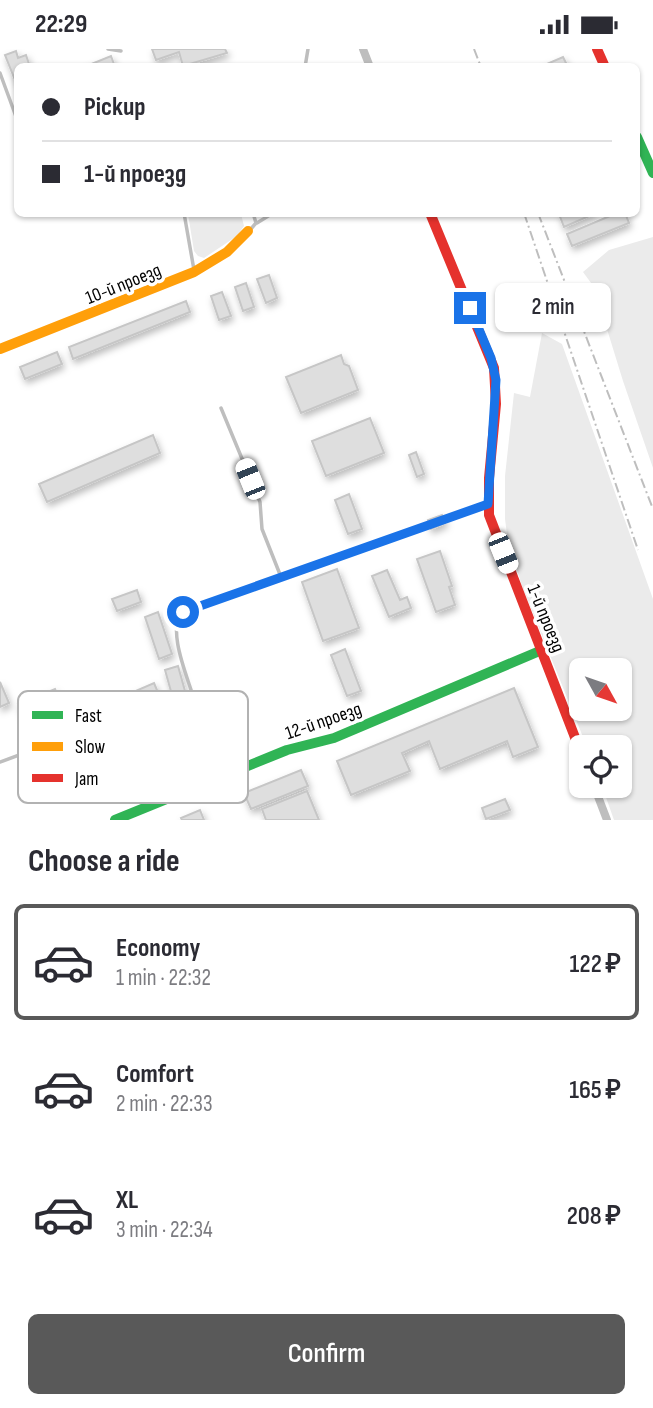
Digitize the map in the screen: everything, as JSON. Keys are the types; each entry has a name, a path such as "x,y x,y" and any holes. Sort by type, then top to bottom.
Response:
{"street":[{"path":"640,144 653,173"},
{"name":"1-й проезд","path":"432,217 494,368 497,390 488,504 493,529 574,735"},
{"name":"10-й проезд","path":"0,349 194,272 227,252 252,227"},
{"name":"12-й проезд","path":"248,766 287,750 334,738 542,650"},
{"path":"599,798 607,820"},
{"name":"12-й проезд","path":"115,820 157,803"}],"lane":[{"path":"108,49 121,51"},
{"path":"0,73 14,111"},
{"path":"185,217 194,272"},
{"path":"252,227 253,217"},
{"path":"252,227 267,217"},
{"path":"221,408 260,502 262,529 281,577"},
{"path":"192,691 176,635 178,616 183,612 488,504"},
{"path":"0,762 18,755"}],"shaded area":[{"path":"188,217 242,217 244,226 237,236 204,258 194,251"},
{"path":"653,237 653,468 594,287 583,272 609,250"},
{"path":"542,333 562,344 653,599 653,820 614,820 606,798 632,798 632,735 582,735 577,721 632,721 632,658 569,658 569,702 522,586 508,542 505,519 505,476 514,393 530,397"}],"building":[{"path":"152,49 225,49 227,53 193,63 182,63 179,52 156,60"},
{"path":"16,51 18,58 26,55 29,63 14,63 14,78 5,55"},
{"path":"111,56 114,63 94,63"},
{"path":"563,57 566,63 549,63"},
{"path":"560,217 587,217 564,227"},
{"path":"607,217 627,217 629,223 572,246 567,234"},
{"path":"269,275 277,298 266,303 257,279"},
{"path":"246,283 254,307 243,311 235,287"},
{"path":"222,292 231,316 219,320 211,296"},
{"path":"186,301 190,312 73,359 69,347"},
{"path":"57,352 62,364 25,379 20,367"},
{"path":"341,355 344,364 349,366 358,390 301,413 286,377"},
{"path":"370,418 384,453 326,476 312,441"},
{"path":"153,435 160,453 47,502 39,484"},
{"path":"416,452 424,474 417,477 409,455"},
{"path":"349,494 362,529 348,534 335,500"},
{"path":"442,515 445,523 431,529 428,520"},
{"path":"440,551 452,586 449,587 455,605 436,612 417,559"},
{"path":"337,569 359,628 323,641 302,582"},
{"path":"387,570 400,600 407,597 411,608 389,617 372,576"},
{"path":"137,590 141,602 117,611 112,599"},
{"path":"158,612 172,654 159,659 145,617"},
{"path":"345,649 361,691 347,696 331,655"},
{"path":"178,666 185,691 171,691 165,670"},
{"path":"0,682 9,703 0,707"},
{"path":"154,683 157,691 136,691"},
{"path":"514,688 538,747 513,757 507,741 440,769 429,741 402,753 410,771 351,795 337,761"},
{"path":"301,770 308,786 251,809 248,791"},
{"path":"307,791 319,820 266,820 262,809"},
{"path":"505,799 510,810 486,819 482,808"},
{"path":"200,810 204,820 181,818"}],"railway":[{"path":"474,49 479,63"},
{"path":"525,217 638,550"},
{"path":"540,217 653,509"}],"traffic: fast":[{"path":"640,144 653,173"},
{"path":"248,766 287,750 334,738 542,650"},
{"path":"115,820 157,803"}],"traffic: slow":[{"path":"0,349 194,272 227,252 248,231"}],"traffic: jam":[{"path":"597,49 603,63"},
{"path":"432,217 494,368 496,404 489,478 489,515 574,735"}],"route":[{"path":"183,612 488,504 497,390 491,358 470,308"}]}
